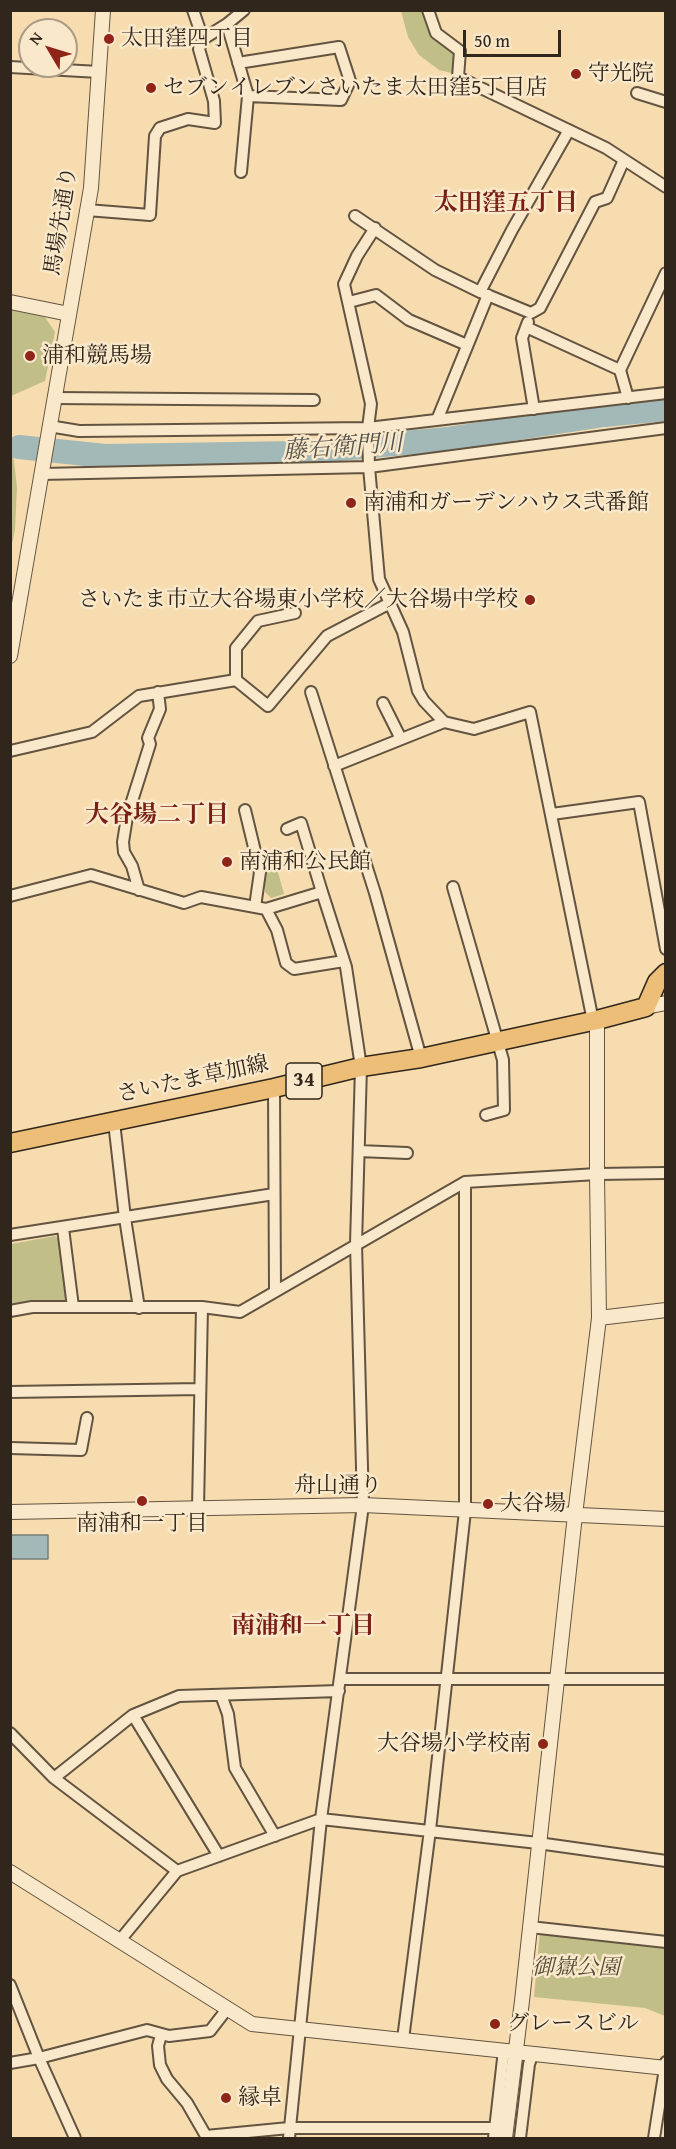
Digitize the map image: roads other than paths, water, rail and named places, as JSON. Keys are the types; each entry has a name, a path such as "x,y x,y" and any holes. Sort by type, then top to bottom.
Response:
{"main road":[{"path":"646,1007 657,982 666,973"},
{"name":"34","path":"595,1021 646,1007"},
{"name":"さいたま草加線","path":"10,1143 274,1088 361,1067 421,1058 595,1021"}],"street":[{"name":"馬場先通り","path":"41,471 91,188 103,10"},
{"path":"194,10 203,39"},
{"path":"87,210 150,214 155,136 160,128 188,119 215,123 214,101 199,48 203,39 244,10"},
{"path":"428,10 436,33 460,51 458,77 606,148 666,187"},
{"path":"227,24 248,96 241,172"},
{"path":"238,63 339,47 350,81 341,100 248,96"},
{"path":"10,67 99,72"},
{"path":"637,93 666,102"},
{"path":"437,420 468,345 484,293 512,230 569,130"},
{"path":"534,409 522,338 531,313 540,308 595,201 607,198 624,160"},
{"path":"355,216 435,270 531,313"},
{"path":"161,2035 158,2046 160,2065 167,2079 187,2103 206,2138 289,2133 498,2135 509,2051 530,1927 599,1318 595,1021 530,712 474,729 444,722 418,691 403,632 379,579 369,464 368,431 371,404 344,284 357,256 375,228"},
{"path":"628,398 620,370 666,273"},
{"path":"349,302 376,295 409,320 468,345"},
{"path":"10,302 69,314"},
{"path":"526,327 620,370"},
{"path":"48,431 368,431 437,420 666,393"},
{"path":"54,398 314,400"},
{"path":"10,656 41,471 369,464 666,428"},
{"path":"10,751 92,732 139,696 159,692 236,680 268,706 327,636 390,603"},
{"path":"236,680 236,648 258,621 295,613"},
{"path":"139,890 132,866 124,852 123,842 127,817 150,744 148,738 160,709 159,692"},
{"path":"311,692 375,893 421,1058"},
{"path":"383,703 401,739"},
{"path":"334,766 444,722"},
{"path":"552,814 639,802 666,949"},
{"path":"245,810 260,873 261,908 277,930 286,963 294,969 344,962"},
{"path":"287,829 301,824 344,962 361,1067 356,1245 363,1505 321,1819 289,2133"},
{"path":"10,896 91,875 184,903 201,897 261,908 322,892"},
{"path":"453,887 503,1060 504,1110 486,1115"},
{"path":"646,1007 666,1004"},
{"path":"274,1088 275,1291"},
{"path":"114,1122 125,1218 139,1308"},
{"path":"359,1151 407,1153"},
{"path":"10,1311 32,1307 202,1307 240,1312 465,1182 597,1174 666,1173"},
{"path":"403,2039 430,1830 465,1511 465,1182"},
{"path":"10,1236 274,1194"},
{"path":"63,1228 74,1307"},
{"path":"198,1508 202,1307"},
{"path":"599,1318 666,1310"},
{"path":"10,1392 200,1389"},
{"path":"10,1448 81,1450 87,1418"},
{"name":"舟山通り","path":"10,1512 363,1505 666,1519"},
{"path":"341,1679 666,1679"},
{"path":"54,1778 133,1715 179,1696 339,1691"},
{"path":"221,1695 228,1714 235,1768 275,1836"},
{"path":"133,1715 219,1856"},
{"path":"10,1733 54,1778 177,1871"},
{"path":"120,1939 177,1871 321,1819 538,1843 666,1861"},
{"path":"10,1872 252,2024 665,2068"},
{"path":"530,1927 666,1942"},
{"path":"10,1985 75,2139"},
{"path":"10,2063 39,2058 147,2030 169,2036 210,2031 227,2009"},
{"path":"520,2139 533,2053"},
{"path":"654,2139 666,2062"}],"water":[{"path":"10,1535 48,1535 48,1559 11,1559"}],"waterway":[{"name":"藤右衛門川","path":"19,447 105,456 297,453 447,439 604,415 666,409"}],"place":[{"name":"太田窪四丁目","path":"109,39"},
{"name":"守光院","path":"576,74"},
{"name":"セブンイレブンさいたま太田窪5丁目店","path":"151,88"},
{"name":"浦和競馬場","path":"30,356"},
{"name":"南浦和ガーデンハウス弐番館","path":"351,503"},
{"name":"さいたま市立大谷場東小学校／大谷場中学校","path":"530,600"},
{"name":"南浦和公民館","path":"227,862"},
{"name":"南浦和一丁目","path":"142,1501"},
{"name":"大谷場","path":"488,1504"},
{"name":"大谷場小学校南","path":"543,1744"},
{"name":"グレースビル","path":"495,2024"},
{"name":"縁卓","path":"226,2098"}],"district":[{"name":"太田窪五丁目","path":"506,204"},
{"name":"大谷場二丁目","path":"157,816"},
{"name":"南浦和一丁目","path":"303,1627"}],"park label":[{"name":"御嶽公園","path":"576,1968"}]}
